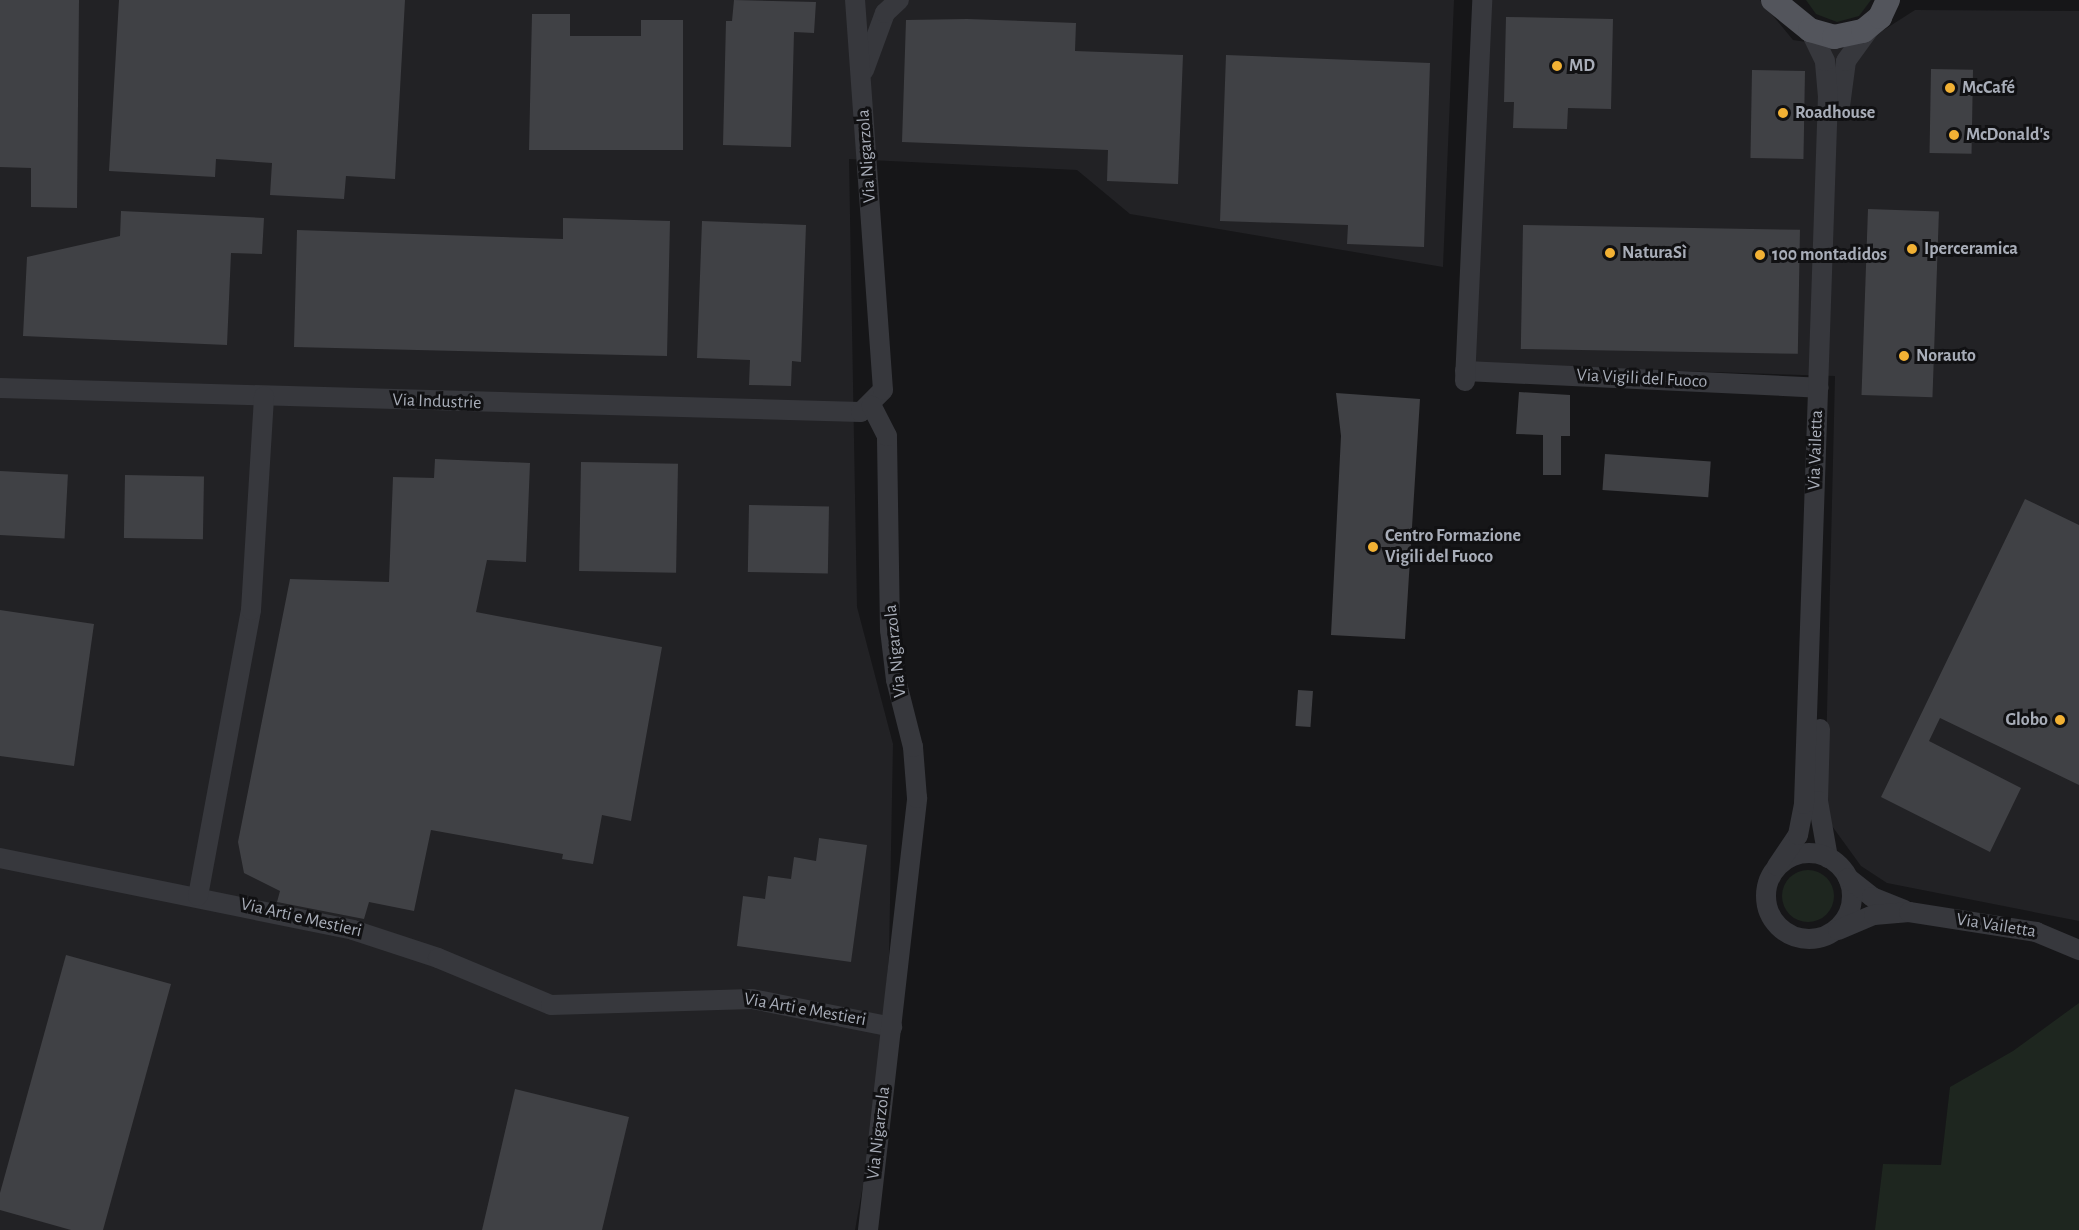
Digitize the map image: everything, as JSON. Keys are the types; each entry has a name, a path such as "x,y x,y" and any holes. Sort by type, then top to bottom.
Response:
{"main road":[{"path":"1784,5 1810,30 1845,37 1886,7"}],"street":[{"name":"Via Vigili del Fuoco","path":"1482,0 1465,376 1819,388"},
{"name":"Via Nigarzola","path":"854,3 862,76 883,390 872,406 887,436 890,630 896,680 913,747 917,798 867,1230"},
{"name":"Via Nigarzola","path":"862,76 890,4"},
{"name":"Via Vailetta","path":"1828,858 1818,793 1840,98 1846,61 1886,7"},
{"name":"Via Vailetta","path":"1777,866 1794,842 1803,817 1828,82 1823,56 1810,30"},
{"name":"Via Industrie","path":"0,388 850,415 872,406"},
{"path":"198,896 251,610 264,396"},
{"path":"1801,854 1828,858 1848,878 1851,905 1847,917 1827,936 1798,939 1774,922 1765,893 1777,866 1801,854"},
{"name":"Via Arti e Mestieri","path":"0,858 198,896 381,938 551,1005 752,999 892,1027"},
{"name":"Via Vailetta","path":"1848,878 1872,897 1909,912 2036,932 2079,950"},
{"name":"Via Vailetta","path":"1827,936 1865,918 1909,912"}],"shaded area":[{"path":"0,0 1454,0 1443,267 1130,214 1077,170 849,159 857,607 893,744 889,956 874,1124 855,1230 0,1230"},
{"path":"1488,0 1760,0 1793,40 1854,49 1915,10 2079,11 2079,921 1887,883 1861,866 1832,826 1825,796 1835,376 1470,364"},
{"path":"1806,0 1871,0 1859,16 1837,22 1816,14"},
{"path":"1808,870 1818,872 1826,878 1832,886 1834,896 1832,906 1826,914 1818,920 1808,922 1798,920 1790,914 1784,906 1782,896 1784,886 1790,878 1798,872"},
{"path":"2079,1003 2079,1230 1875,1230 1883,1164 1941,1165 1950,1087 2013,1051"}],"building":[{"path":"0,0 79,0 77,208 31,207 31,168 0,167"},
{"path":"119,0 405,0 395,179 346,176 344,199 270,195 272,163 216,159 215,177 109,171"},
{"path":"734,0 816,2 814,33 794,32 791,147 723,145 726,21 732,21"},
{"path":"532,14 570,14 570,36 641,36 641,20 683,20 683,150 529,150"},
{"path":"1506,17 1613,19 1611,109 1568,108 1567,129 1513,128 1514,102 1504,102"},
{"path":"967,19 1076,23 1075,51 1183,55 1178,184 1107,181 1108,150 902,142 906,20"},
{"path":"1226,55 1430,63 1424,247 1347,244 1348,225 1220,221"},
{"path":"1931,69 1973,70 1972,154 1930,153"},
{"path":"1752,70 1805,71 1803,159 1750,158"},
{"path":"1868,209 1939,211 1932,397 1862,395"},
{"path":"121,211 264,218 262,254 231,253 227,345 23,336 27,257 120,236"},
{"path":"563,218 670,221 667,356 294,347 297,230 563,239"},
{"path":"702,221 806,225 801,362 792,361 791,386 749,385 750,360 697,358"},
{"path":"1523,225 1800,230 1798,354 1521,349"},
{"path":"1519,392 1570,395 1570,436 1561,436 1561,475 1543,475 1543,435 1516,434"},
{"path":"1336,393 1420,399 1405,639 1331,635 1341,436"},
{"path":"1605,454 1711,461 1708,497 1602,490"},
{"path":"435,459 530,463 526,562 487,560 476,612 662,647 631,821 602,815 593,864 562,859 563,854 431,830 414,911 369,902 364,919 277,902 280,891 244,873 238,842 290,579 389,582 393,477 434,478"},
{"path":"581,462 678,464 676,573 579,571"},
{"path":"0,471 68,475 65,538 0,535"},
{"path":"125,475 204,476 203,539 124,538"},
{"path":"2025,499 2079,525 2079,785 1940,718 1929,741 2021,788 1990,852 1881,797"},
{"path":"749,505 829,506 828,573 748,572"},
{"path":"0,610 94,624 74,766 0,756"},
{"path":"1298,690 1313,691 1310,727 1295,726"},
{"path":"819,838 867,845 851,962 737,946 743,896 765,899 768,876 791,879 794,857 816,861"},
{"path":"66,955 171,984 103,1230 71,1230 0,1210 0,1193"},
{"path":"515,1089 629,1117 602,1230 482,1230"}],"place":[{"name":"MD","path":"1557,66"},
{"name":"McCafé","path":"1950,88"},
{"name":"Roadhouse","path":"1783,113"},
{"name":"McDonald's","path":"1954,135"},
{"name":"Iperceramica","path":"1912,249"},
{"name":"NaturaSì","path":"1610,253"},
{"name":"100 montadidos","path":"1760,255"},
{"name":"Norauto","path":"1904,356"},
{"name":"Centro Formazione Vigili del Fuoco","path":"1373,547"},
{"name":"Globo","path":"2060,720"}]}
